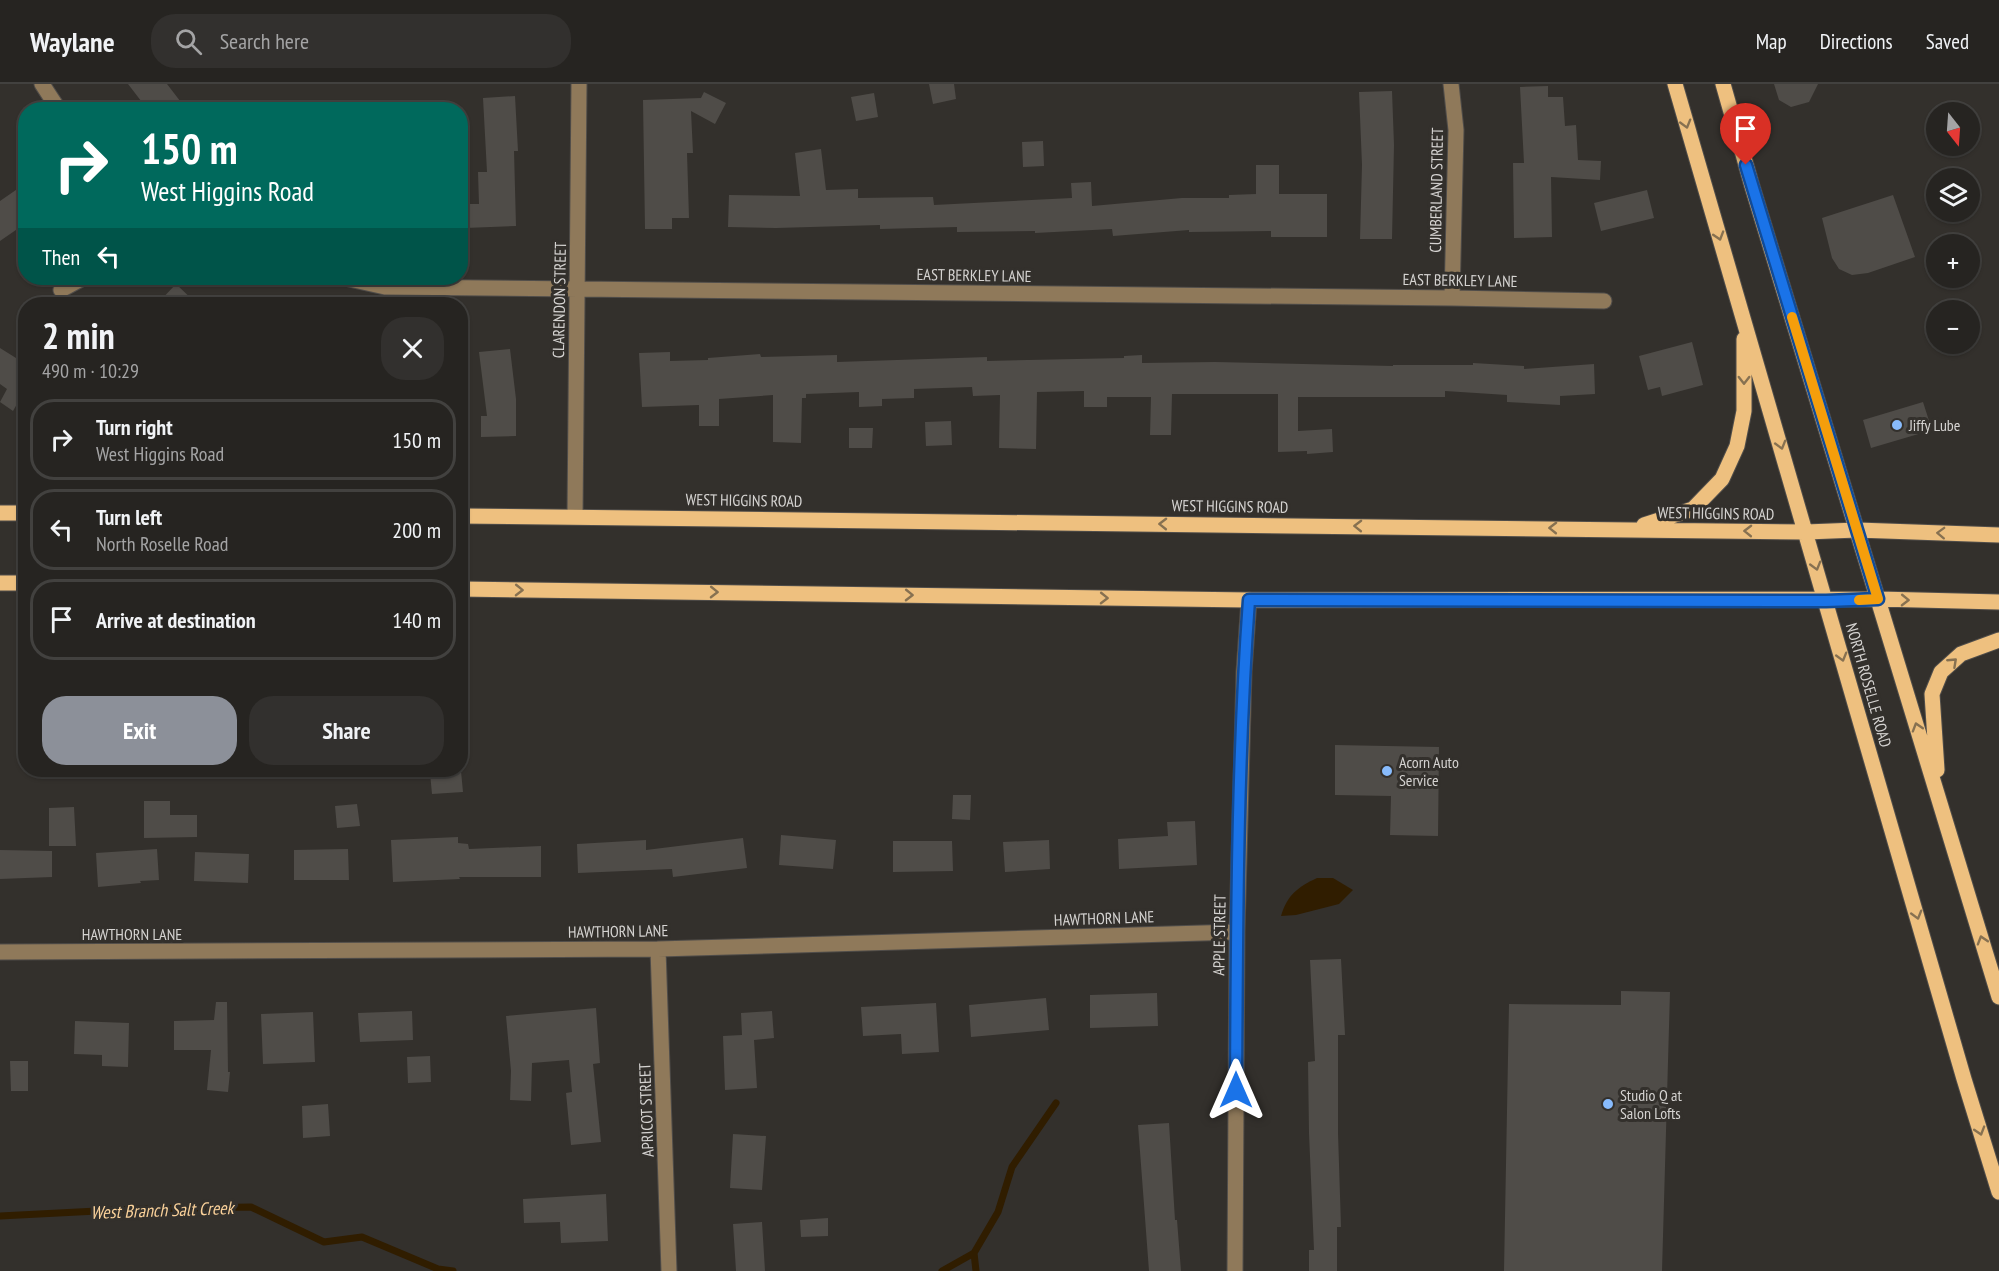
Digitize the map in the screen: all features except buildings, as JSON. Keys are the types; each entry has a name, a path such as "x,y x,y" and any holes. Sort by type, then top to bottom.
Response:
{"main road":[{"name":"NORTH ROSELLE ROAD","path":"1675,84 1964,1079 1999,1192"},
{"name":"NORTH ROSELLE ROAD","path":"1723,84 1999,997"},
{"path":"1631,529 1693,509 1722,478 1737,446 1744,411 1743,321"},
{"path":"0,513 18,513"},
{"name":"WEST HIGGINS ROAD","path":"468,516 1806,532 1857,530 1999,535"},
{"path":"0,583 18,583"},
{"path":"468,589 1249,600 1826,601 1878,599 1999,602"},
{"path":"1938,797 1932,694 1941,672 1961,654 1999,640"}],"street":[{"path":"42,84 54,102"},
{"name":"CLARENDON STREET","path":"575,516 579,84"},
{"name":"CUMBERLAND STREET","path":"1451,84 1456,130 1452,298"},
{"path":"61,290 70,285"},
{"name":"EAST BERKLEY LANE","path":"373,285 385,288 1604,301"},
{"name":"APPLE STREET","path":"1235,1271 1237,932 1244,672 1249,600"},
{"name":"HAWTHORN LANE","path":"0,952 658,949 1237,932"},
{"name":"APRICOT STREET","path":"658,949 669,1271"}],"shaded area":[{"path":"1317,878 1333,878 1353,890 1339,904 1296,915 1281,916 1286,902 1294,892"}],"waterway":[{"path":"974,1253 998,1212 1012,1167 1056,1103"},
{"name":"West Branch Salt Creek","path":"0,1216 136,1209 251,1207 324,1242 362,1237 438,1269 453,1271"},
{"name":"West Branch Salt Creek","path":"974,1253 976,1271"},
{"name":"West Branch Salt Creek","path":"942,1271 974,1253"}],"slow traffic":[{"path":"1792,317 1878,599 1859,600"}],"place":[{"name":"Jiffy Lube","path":"1897,425"},
{"name":"Acorn Auto Service","path":"1387,771"},
{"name":"Studio Q at Salon Lofts","path":"1608,1104"}],"route":[{"path":"1236,1090 1237,932 1244,672 1249,600 1826,601 1878,599 1746,165"}]}
